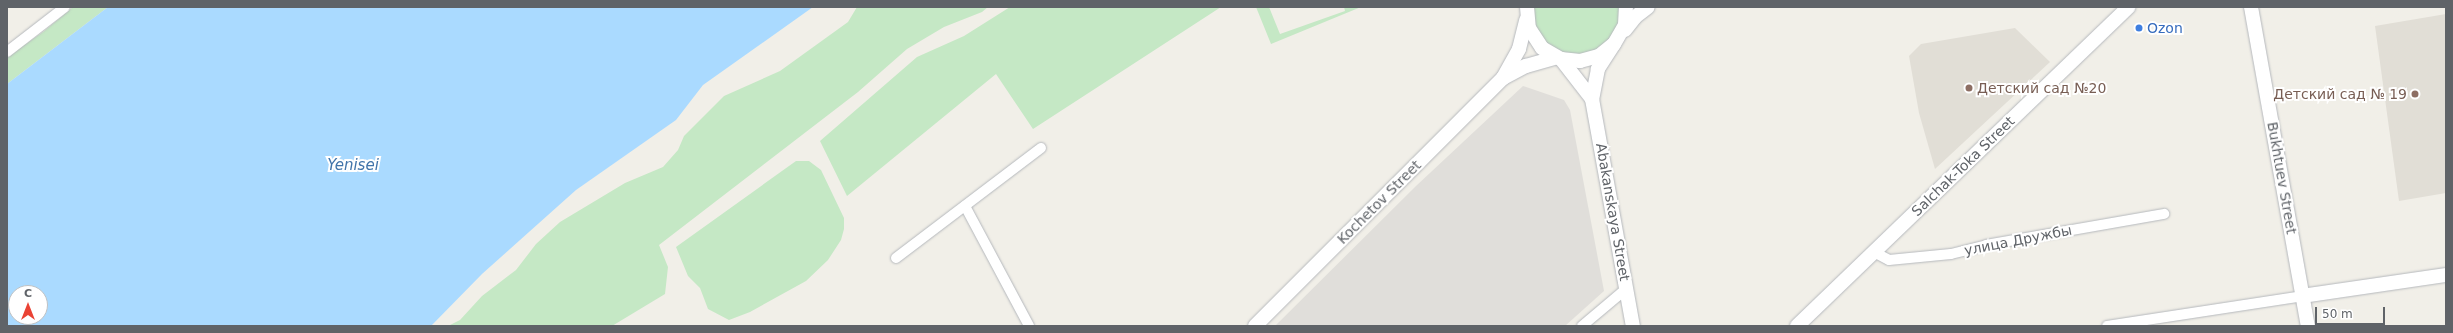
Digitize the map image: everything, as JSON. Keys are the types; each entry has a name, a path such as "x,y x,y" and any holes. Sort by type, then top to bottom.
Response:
{"street":[{"path":"7,52 65,7"},
{"path":"1616,42 1625,25 1626,7"},
{"path":"1559,58 1570,61 1590,60 1599,56 1616,42 1631,22 1648,7"},
{"name":"Salchak-Toka Street","path":"1797,326 2130,7"},
{"name":"Bukhtuev Street","path":"2251,7 2308,326"},
{"name":"Abakanskaya Street","path":"1527,10 1529,28 1538,43 1559,58 1592,99"},
{"name":"Kochetov Street","path":"1503,78 1518,49 1527,10"},
{"name":"Abakanskaya Street","path":"1616,42 1598,68 1592,99 1633,326"},
{"name":"Kochetov Street","path":"1255,326 1503,78 1526,66 1559,58"},
{"path":"896,258 1041,148"},
{"path":"965,206 1029,326"},
{"name":"улица Дружбы","path":"1874,252 1889,260 1950,254 1986,245 2164,214"},
{"path":"2106,326 2446,275"},
{"path":"1582,326 1626,289"}],"shaded area":[{"name":"Детский сад № 19","path":"2446,14 2446,193 2399,201 2375,26"},
{"name":"Детский сад №20","path":"2015,28 2050,62 1935,169 1919,113 1909,56 1921,44"},
{"path":"1523,86 1564,100 1570,110 1604,291 1565,326 1275,326 1416,186"}],"green space":[{"path":"73,7 108,7 7,84 7,57 43,32"},
{"path":"857,7 988,7 982,12 944,27 907,49 858,92 659,245 668,267 665,294 612,326 448,326 460,320 482,296 516,270 536,244 560,222 625,183 663,167 678,150 684,136 724,96 780,71 848,22"},
{"path":"1010,7 1221,7 1033,129 996,74 847,196 820,141 917,57 964,36"},
{"path":"1256,7 1269,7 1280,34 1345,11 1344,7 1361,7 1271,44"},
{"path":"1534,7 1619,7 1620,13 1617,27 1610,40 1599,49 1586,55 1558,52 1546,44 1538,33 1533,19"},
{"path":"796,161 809,161 821,170 844,218 844,229 841,240 828,260 806,281 750,312 729,320 708,309 700,288 688,276 676,247"}],"water":[{"name":"Yenisei","path":"108,7 813,7 703,85 676,120 576,190 482,274 431,326 7,326 7,84"}],"place":[{"name":"Ozon","path":"2139,28"},
{"name":"Детский сад №20","path":"1969,88"},
{"name":"Детский сад № 19","path":"2415,94"}]}
